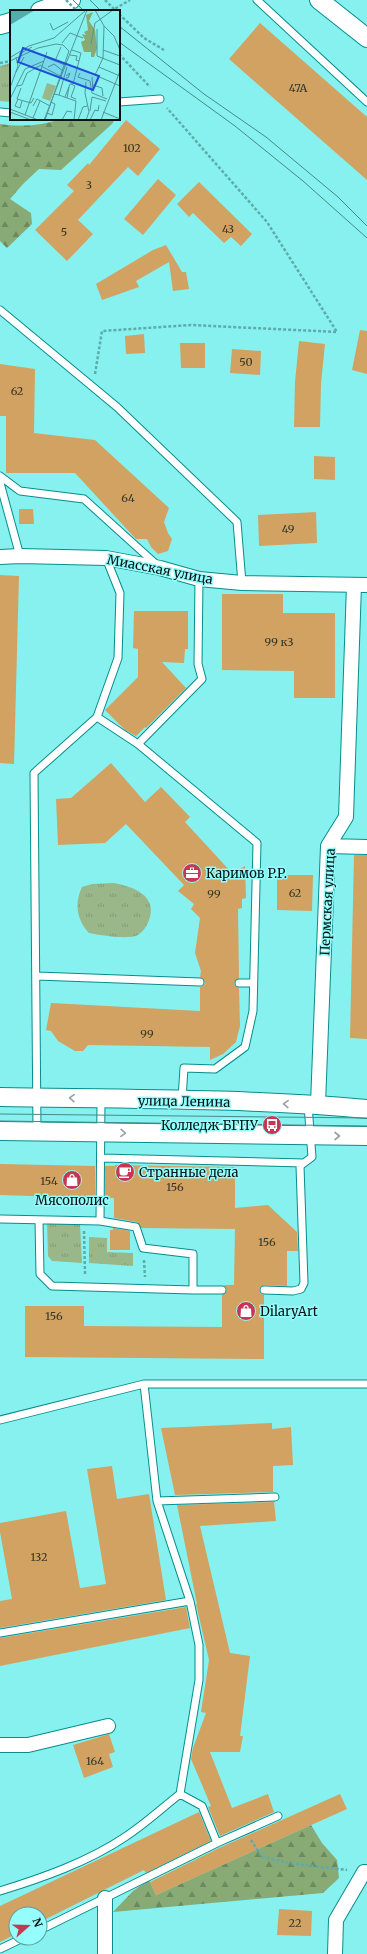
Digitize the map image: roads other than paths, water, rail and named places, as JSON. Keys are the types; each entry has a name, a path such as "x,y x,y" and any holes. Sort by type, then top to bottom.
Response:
{"street":[{"path":"40,10 48,0"},
{"path":"42,10 72,0"},
{"path":"319,0 367,38"},
{"path":"0,25 10,22"},
{"name":"Миасская улица","path":"0,557 106,558 160,568 199,579 242,582 361,585"},
{"name":"Пермская улица","path":"313,1104 328,846 346,817 361,585"},
{"path":"328,846 367,846"},
{"name":"улица Ленина","path":"0,1097 182,1100 313,1104 367,1108"},
{"path":"0,1131 367,1136"},
{"path":"0,1746 28,1745 108,1726"},
{"path":"335,1954 336,1920 365,1872"},
{"path":"105,1898 106,1954"}],"lane":[{"path":"257,0 367,102"},
{"path":"120,102 160,99"},
{"path":"0,112 10,113"},
{"path":"0,310 117,407 237,522 242,582"},
{"path":"0,476 20,491 84,499 160,568"},
{"path":"0,483 20,556"},
{"path":"37,1132 37,976 34,773 96,717 118,658 120,593 106,558"},
{"path":"138,744 202,680 198,664 199,579"},
{"path":"96,717 138,744 257,843 253,1011 245,1047 215,1069 184,1068 182,1100"},
{"path":"37,976 200,982"},
{"path":"239,983 253,983"},
{"path":"100,1221 102,1158 101,1099"},
{"path":"264,1290 293,1291 301,1289 304,1283 300,1166 312,1157 310,1136 313,1104"},
{"path":"102,1158 304,1163"},
{"path":"0,1219 100,1221 136,1227 144,1248 193,1254 193,1290"},
{"path":"39,1220 40,1274 52,1286 222,1290"},
{"path":"0,1892 33,1881 81,1861 125,1837 180,1794 199,1680 199,1645 190,1601 157,1501 144,1384"},
{"path":"0,1420 144,1384 367,1384"},
{"path":"157,1501 275,1496"},
{"path":"0,1633 190,1601"},
{"path":"180,1794 202,1806 217,1843"},
{"path":"48,1926 217,1843 278,1816"}],"tram line":[{"path":"73,0 83,10"},
{"path":"90,0 100,10"},
{"path":"120,27 204,94 266,137 338,197 367,226"},
{"path":"120,43 235,126 303,181 367,238"},
{"path":"0,1114 367,1118"},
{"path":"0,1121 367,1126"}],"place":[{"name":"Каримов Р.Р.","path":"192,873"},
{"name":"Колледж БГПУ","path":"272,1125"},
{"name":"Странные дела","path":"125,1172"},
{"name":"Мясополис","path":"72,1180"},
{"name":"DilaryArt","path":"246,1311"}]}
